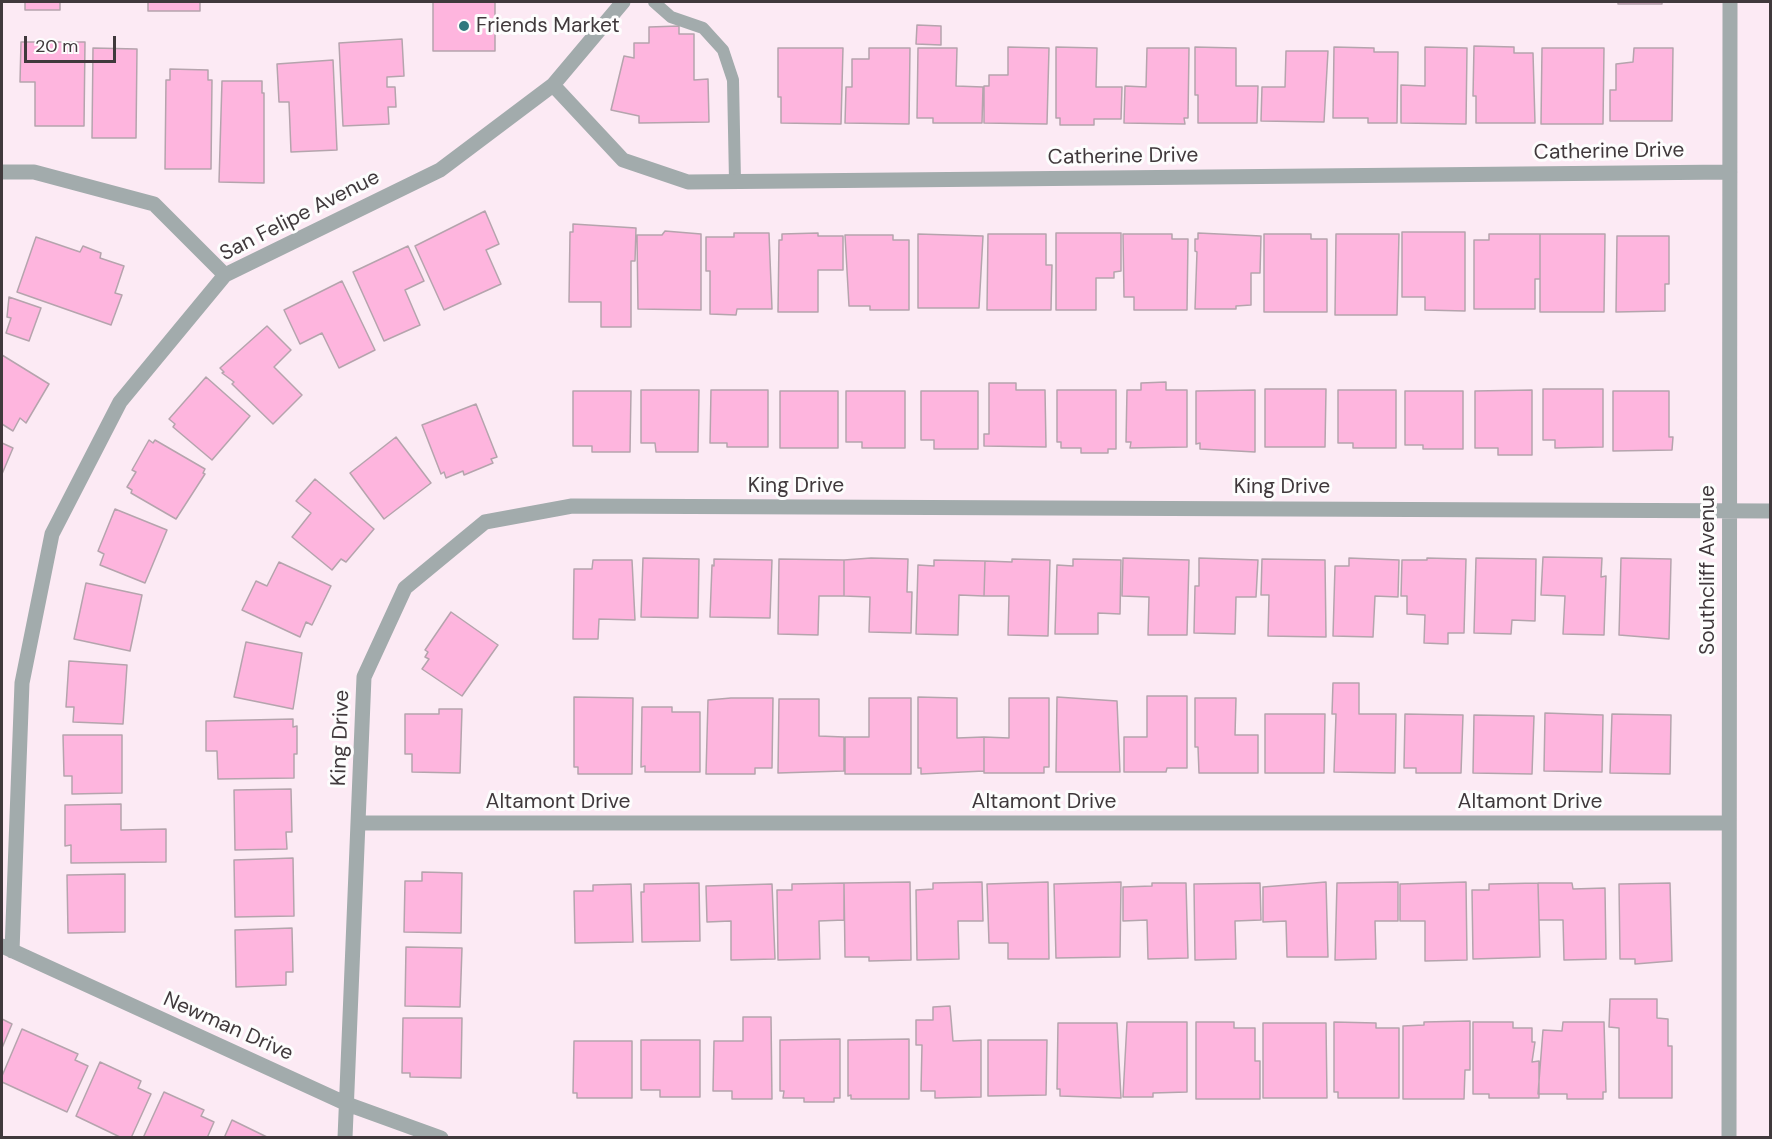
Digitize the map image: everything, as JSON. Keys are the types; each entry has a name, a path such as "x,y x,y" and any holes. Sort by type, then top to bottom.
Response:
{"street":[{"name":"San Felipe Avenue","path":"7,949 22,683 52,534 120,402 225,275 440,170 553,85 623,2"},
{"name":"Southcliff Avenue","path":"1729,1137 1730,2"},
{"name":"Catherine Drive","path":"553,85 623,160 688,182 1730,172"},
{"path":"2,172 34,172 154,204 225,275"},
{"name":"King Drive","path":"345,1137 364,677 405,588 485,522 572,506 1770,512"},
{"name":"Altamont Drive","path":"358,824 1729,823"},
{"name":"Newman Drive","path":"7,949 347,1104 441,1137"}],"lane":[{"path":"654,2 671,17 703,28 723,50 733,80 735,181"}],"building":[{"path":"25,2 60,2 60,10 25,10"},
{"path":"148,2 200,2 200,11 148,11"},
{"name":"Friends Market","path":"433,2 495,2 495,51 433,51"},
{"path":"1618,2 1662,2 1662,4 1618,4"},
{"path":"917,25 941,26 941,45 916,44"},
{"path":"679,26 679,34 694,34 694,80 708,79 709,122 639,123 639,116 611,110 624,56 634,58 634,43 649,43 649,27"},
{"path":"402,39 404,76 387,77 387,87 395,87 396,107 388,107 389,124 343,126 339,43"},
{"path":"21,42 85,42 84,126 35,126 35,82 20,82"},
{"path":"1474,46 1514,47 1514,53 1533,53 1535,123 1476,123 1476,96 1473,96"},
{"path":"1008,47 1049,48 1047,124 984,123 984,86 989,86 989,75 1008,75"},
{"path":"1056,47 1097,48 1096,87 1122,87 1121,119 1094,119 1094,125 1060,125 1060,118 1056,118"},
{"path":"1195,47 1236,48 1236,86 1258,86 1257,123 1198,123 1198,95 1195,95"},
{"path":"1334,47 1374,48 1374,52 1398,52 1397,123 1368,123 1368,118 1333,118"},
{"path":"1425,47 1467,48 1466,124 1401,123 1401,85 1425,86"},
{"path":"93,48 137,49 136,138 92,138"},
{"path":"778,48 843,48 841,124 781,123 781,97 778,97"},
{"path":"869,48 910,48 909,124 845,123 846,87 852,87 852,59 869,59"},
{"path":"918,48 957,48 956,86 983,87 982,123 933,123 933,118 917,118"},
{"path":"1147,48 1189,48 1188,118 1184,118 1185,124 1124,123 1125,86 1146,87"},
{"path":"1542,48 1604,48 1603,124 1541,124"},
{"path":"1634,48 1673,48 1672,121 1610,121 1610,90 1616,90 1616,64 1633,62"},
{"path":"1286,51 1328,51 1324,122 1261,121 1262,87 1285,87"},
{"path":"333,60 337,150 291,152 289,102 279,102 277,64"},
{"path":"170,69 208,70 208,80 212,80 211,169 165,169 166,80 170,80"},
{"path":"222,81 262,81 264,183 219,182"},
{"path":"485,211 499,244 486,250 501,284 444,310 415,246"},
{"path":"573,224 636,228 635,261 631,261 631,327 601,327 601,302 569,302 570,232 573,232"},
{"path":"665,231 701,234 701,310 638,309 637,235 662,235"},
{"path":"1402,232 1465,232 1465,311 1425,310 1425,297 1402,297"},
{"path":"734,233 769,233 772,309 737,309 736,315 710,314 710,271 706,271 706,237 734,237"},
{"path":"818,233 818,236 843,236 843,270 818,270 818,312 778,312 779,240 782,240 782,234"},
{"path":"1056,233 1121,233 1121,271 1114,272 1114,278 1096,278 1096,310 1056,310"},
{"path":"1198,233 1261,236 1260,273 1251,273 1251,305 1236,306 1236,309 1195,309 1197,252 1195,251 1195,239 1198,239"},
{"path":"918,234 983,236 979,308 918,308"},
{"path":"988,234 1046,234 1046,265 1052,265 1051,310 987,310"},
{"path":"1123,234 1172,234 1172,239 1188,239 1187,310 1134,310 1134,297 1124,297"},
{"path":"1264,234 1311,234 1311,239 1327,239 1327,312 1264,312"},
{"path":"1336,234 1399,234 1397,315 1335,315"},
{"path":"1489,234 1540,234 1540,279 1535,279 1535,309 1474,309 1474,240 1489,240"},
{"path":"1540,234 1605,234 1604,312 1540,312"},
{"path":"845,235 893,235 893,240 909,240 909,310 870,310 870,306 849,306"},
{"path":"1617,236 1669,236 1669,284 1665,284 1665,311 1616,312"},
{"path":"36,237 80,252 83,246 101,253 100,258 124,266 115,293 122,295 111,325 17,292"},
{"path":"408,246 424,281 405,290 420,325 384,341 353,272"},
{"path":"342,281 375,350 339,368 322,333 300,344 284,310"},
{"path":"9,297 41,308 29,341 6,333 11,318 7,317"},
{"path":"267,326 291,350 274,367 302,395 273,424 232,384 234,382 222,373 224,372 220,368"},
{"path":"2,355 49,384 26,423 20,418 13,431 2,424"},
{"path":"206,377 250,416 212,460 173,427 175,424 169,419"},
{"path":"1166,382 1166,390 1187,390 1187,447 1130,448 1131,442 1126,442 1127,390 1141,390 1141,383"},
{"path":"989,383 1016,383 1016,390 1045,390 1046,447 984,446 984,434 989,434"},
{"path":"1265,389 1326,389 1325,447 1265,447"},
{"path":"1543,389 1603,389 1603,447 1555,448 1555,440 1543,440"},
{"path":"641,390 699,390 698,452 656,452 655,443 641,443"},
{"path":"711,390 768,390 768,447 727,447 727,443 710,443"},
{"path":"1057,390 1116,390 1116,449 1108,449 1108,453 1081,453 1081,448 1061,448 1061,442 1057,442"},
{"path":"1255,390 1255,452 1200,449 1200,443 1196,444 1196,391"},
{"path":"1338,390 1396,390 1396,448 1353,448 1353,443 1338,443"},
{"path":"1532,390 1532,455 1498,455 1498,448 1475,448 1475,391"},
{"path":"573,391 631,391 630,452 592,452 592,446 573,446"},
{"path":"780,391 838,391 838,448 780,448"},
{"path":"846,391 905,391 905,448 862,448 862,442 846,442"},
{"path":"921,391 978,391 978,449 934,449 934,440 921,440"},
{"path":"1405,391 1463,391 1463,449 1423,449 1423,445 1405,445"},
{"path":"1613,391 1669,391 1669,437 1673,437 1672,450 1613,451"},
{"path":"476,404 497,457 491,459 493,463 464,475 463,471 446,478 444,472 441,474 422,425"},
{"path":"396,437 431,483 384,519 350,473"},
{"path":"149,440 153,443 155,440 205,469 203,473 205,474 176,519 131,493 132,490 127,487 136,472 132,470"},
{"path":"2,443 13,448 2,474"},
{"path":"315,479 374,529 346,562 341,559 332,570 292,537 311,513 296,501"},
{"path":"115,509 167,530 145,583 100,565 104,554 98,551"},
{"path":"1543,557 1602,558 1601,577 1606,576 1604,635 1563,634 1565,596 1541,595"},
{"path":"643,558 699,559 698,618 641,617"},
{"path":"1123,558 1189,560 1187,635 1148,635 1149,597 1122,596"},
{"path":"1199,558 1258,560 1256,597 1236,597 1235,634 1194,633 1195,586 1199,586"},
{"path":"1349,558 1399,560 1398,597 1375,596 1373,637 1333,636 1335,566 1349,566"},
{"path":"1427,558 1466,559 1464,633 1448,633 1448,644 1424,643 1425,615 1407,614 1407,596 1401,596 1402,560 1427,560"},
{"path":"1476,558 1536,559 1535,621 1512,620 1511,634 1474,633"},
{"path":"1621,558 1671,559 1669,639 1619,635"},
{"path":"714,559 772,560 770,618 710,617"},
{"path":"779,559 844,560 844,596 819,596 818,635 778,634"},
{"path":"908,559 907,592 912,592 911,633 869,632 870,597 844,596 844,560"},
{"path":"1012,559 1050,560 1048,636 1008,635 1009,596 984,596 985,561 1012,562"},
{"path":"1073,559 1121,560 1120,614 1098,613 1098,634 1055,634 1057,565 1073,566"},
{"path":"1262,559 1325,560 1326,637 1268,636 1269,595 1261,595"},
{"path":"593,560 632,560 635,620 599,619 598,639 573,639 574,569 592,569"},
{"path":"934,560 985,561 984,596 959,595 958,635 916,634 918,565 934,566"},
{"path":"279,562 331,586 312,625 306,622 300,637 242,610 256,581 267,586"},
{"path":"86,583 142,595 130,651 74,639"},
{"path":"451,612 498,645 462,696 422,669 429,659 425,657 428,652 425,650"},
{"path":"246,642 302,653 293,709 234,697"},
{"path":"69,661 127,665 123,724 73,722 74,707 66,707"},
{"path":"1333,683 1359,683 1359,714 1396,714 1395,773 1334,772 1336,714 1332,714"},
{"path":"1147,696 1187,696 1187,768 1167,768 1166,772 1124,772 1124,737 1147,737"},
{"path":"574,697 633,698 632,774 578,774 578,767 574,767"},
{"path":"918,697 957,698 957,738 984,737 984,771 921,774 921,768 918,768"},
{"path":"1057,697 1117,701 1120,772 1056,772"},
{"path":"773,698 772,768 755,768 755,774 706,774 708,700"},
{"path":"869,698 911,698 911,774 845,774 845,737 869,737"},
{"path":"1009,698 1049,698 1049,767 1044,767 1044,773 984,773 984,737 1009,738"},
{"path":"1195,698 1236,698 1235,735 1258,735 1258,773 1199,773 1198,747 1195,747"},
{"path":"779,699 819,699 819,736 844,737 844,771 778,773"},
{"path":"642,707 672,707 672,712 700,712 700,772 645,772 645,766 641,767"},
{"path":"439,709 462,709 460,773 412,772 412,754 405,754 405,714 439,714"},
{"path":"1545,713 1603,715 1602,772 1544,771"},
{"path":"1265,714 1325,714 1324,773 1265,773"},
{"path":"1405,714 1463,715 1461,773 1416,773 1416,768 1404,768"},
{"path":"1612,714 1671,715 1670,774 1610,773"},
{"path":"1474,715 1534,716 1532,774 1473,773"},
{"path":"293,719 293,727 297,726 294,778 218,779 217,751 206,751 206,721"},
{"path":"63,735 122,735 122,793 72,794 72,776 64,776"},
{"path":"291,789 292,832 286,832 287,849 235,850 234,790"},
{"path":"121,804 121,830 166,829 166,862 71,863 71,845 65,846 65,805"},
{"path":"293,858 294,916 235,917 234,860"},
{"path":"422,872 462,873 461,933 404,932 405,881 422,881"},
{"path":"125,874 125,932 68,933 67,875"},
{"path":"910,882 911,960 869,961 869,957 845,957 844,883"},
{"path":"982,882 983,921 958,921 959,959 917,960 916,890 933,889 933,883"},
{"path":"1048,882 1049,959 1008,959 1008,943 989,943 987,884"},
{"path":"1121,882 1120,957 1056,958 1054,884"},
{"path":"1326,882 1328,957 1287,957 1286,921 1263,922 1263,887"},
{"path":"1398,882 1398,921 1375,921 1376,959 1335,960 1337,883"},
{"path":"1466,882 1467,960 1425,961 1425,921 1400,921 1400,884"},
{"path":"699,883 700,941 642,942 641,892 644,892 644,884"},
{"path":"844,883 844,920 819,921 820,959 778,960 777,890 792,890 792,884"},
{"path":"1152,883 1186,883 1188,958 1148,959 1147,920 1123,921 1123,887 1152,886"},
{"path":"1260,883 1261,920 1235,921 1236,959 1195,960 1194,884"},
{"path":"1538,883 1540,957 1473,959 1472,890 1489,890 1489,884"},
{"path":"1538,883 1572,883 1573,889 1605,888 1606,959 1564,960 1563,920 1539,920"},
{"path":"1670,883 1672,961 1635,964 1635,959 1620,959 1619,884"},
{"path":"631,884 633,942 575,943 574,891 593,891 593,885"},
{"path":"772,884 775,959 731,960 731,921 707,922 706,886"},
{"path":"292,928 293,972 286,972 286,985 236,987 235,930"},
{"path":"406,947 462,948 460,1007 405,1006"},
{"path":"1610,999 1657,999 1657,1018 1668,1019 1668,1046 1672,1046 1672,1098 1619,1098 1619,1028 1609,1027"},
{"path":"950,1006 953,1041 981,1040 981,1097 935,1098 935,1091 921,1091 922,1045 916,1045 916,1020 933,1020 933,1007"},
{"path":"743,1017 771,1017 772,1099 732,1099 732,1091 713,1091 714,1041 743,1041"},
{"path":"403,1018 462,1018 461,1078 410,1077 410,1073 402,1073"},
{"path":"2,1019 12,1024 2,1048"},
{"path":"1470,1021 1470,1070 1465,1070 1464,1099 1403,1099 1403,1026 1424,1025 1424,1022"},
{"path":"1127,1022 1187,1022 1187,1092 1153,1093 1153,1097 1123,1097"},
{"path":"1196,1022 1234,1022 1234,1028 1255,1028 1255,1061 1260,1061 1260,1099 1196,1099"},
{"path":"1334,1022 1376,1023 1376,1028 1399,1028 1399,1098 1338,1098 1338,1092 1334,1092"},
{"path":"1473,1022 1513,1022 1513,1028 1532,1028 1532,1042 1535,1042 1532,1062 1539,1061 1539,1098 1489,1098 1489,1094 1473,1094"},
{"path":"1563,1022 1604,1022 1606,1092 1603,1092 1603,1099 1567,1099 1567,1094 1538,1094 1543,1030 1562,1031"},
{"path":"1058,1023 1117,1023 1121,1098 1060,1096 1060,1089 1057,1089"},
{"path":"1263,1023 1326,1023 1327,1098 1263,1098"},
{"path":"22,1029 78,1054 75,1060 88,1066 67,1112 2,1082 2,1076"},
{"path":"840,1039 840,1098 834,1098 834,1102 804,1102 804,1098 783,1098 784,1091 780,1091 780,1040"},
{"path":"909,1039 909,1099 851,1099 851,1095 848,1096 848,1040"},
{"path":"641,1040 700,1040 700,1097 660,1097 660,1090 641,1090"},
{"path":"988,1040 1047,1040 1046,1095 988,1096"},
{"path":"574,1041 632,1041 632,1098 577,1098 577,1093 573,1093"},
{"path":"100,1062 141,1081 138,1088 151,1094 131,1138 122,1138 76,1116"},
{"path":"164,1092 204,1110 201,1116 214,1122 207,1138 143,1138"},
{"path":"232,1120 269,1138 224,1138"}],"place":[{"name":"Friends Market","path":"464,26"}]}
